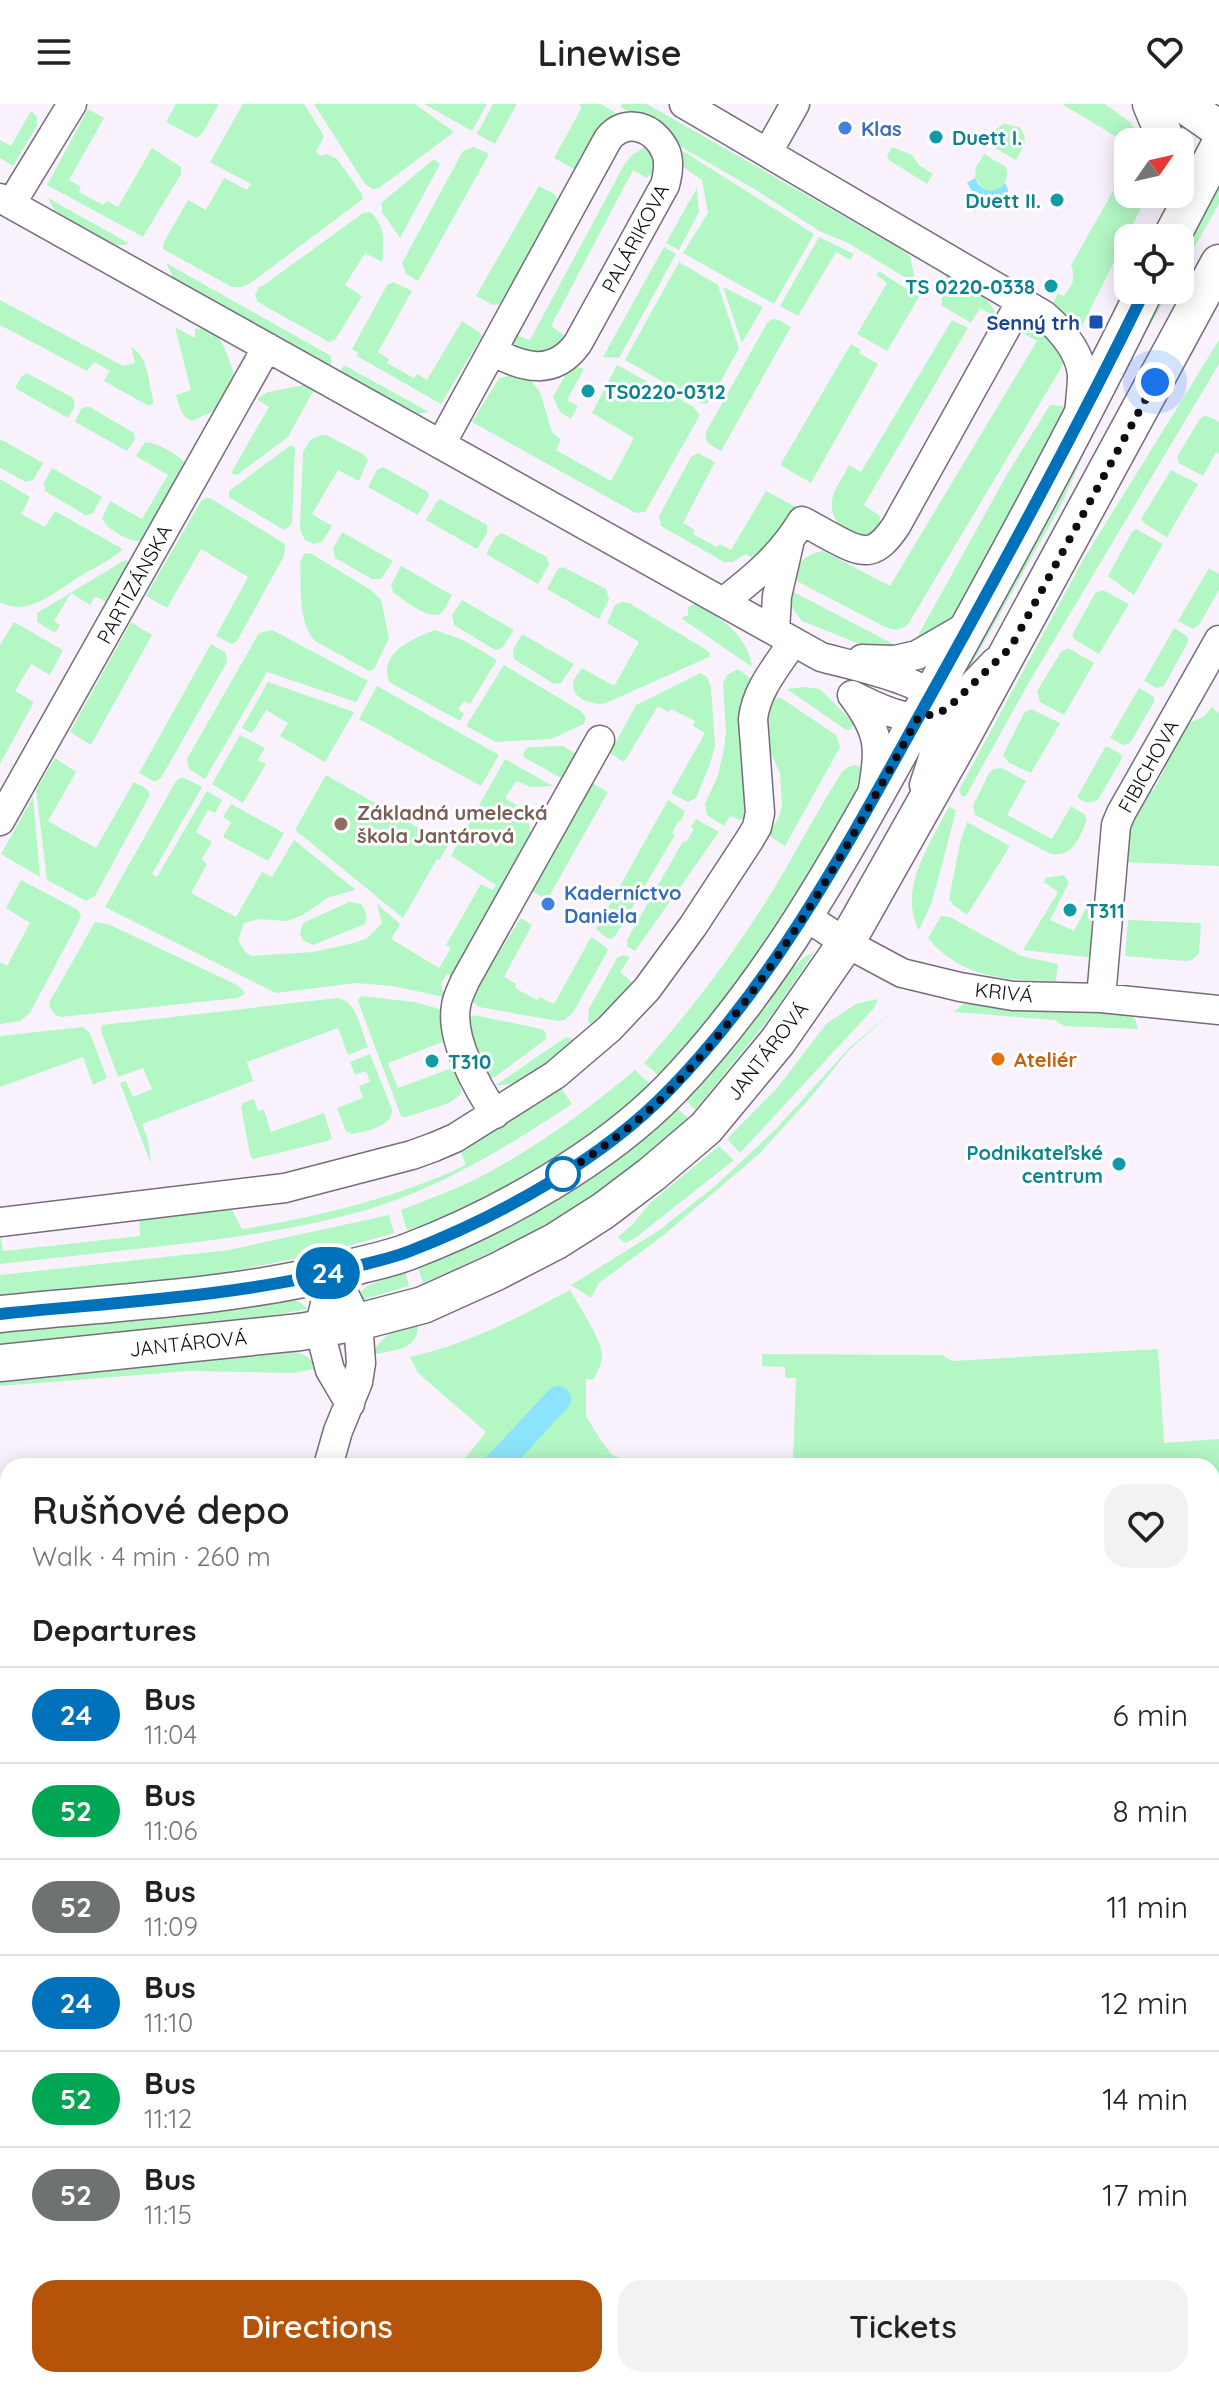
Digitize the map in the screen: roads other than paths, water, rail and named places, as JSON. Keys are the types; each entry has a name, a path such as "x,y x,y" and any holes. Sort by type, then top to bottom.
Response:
{"street":[{"path":"72,104 6,201 821,657 887,675 917,687 939,727 915,821"},
{"path":"684,104 1051,320 1077,355 1082,374 1079,423"},
{"path":"768,152 795,104"},
{"path":"1151,104 1161,128"},
{"name":"PALÁRIKOVA","path":"441,444 608,139 613,132 629,126 648,130 666,152 668,173 665,185 578,343 569,355 548,366 514,363 492,351"},
{"path":"1178,224 1215,157"},
{"name":"JANTÁROVÁ","path":"0,1363 300,1332 358,1322 423,1305 556,1241 603,1211 706,1128 799,1013 846,943 1208,295 1219,263"},
{"path":"723,602 755,577 789,543 802,521 857,551 874,549 884,543 1021,301"},
{"path":"0,1314 227,1292 285,1283 407,1252 478,1222 540,1189 621,1133 668,1092 757,987 805,916 929,708 969,625 1079,423 1138,304"},
{"name":"PARTIZÁNSKA","path":"0,821 267,347"},
{"path":"0,1222 297,1186 412,1155 455,1138 495,1114 587,1050 643,993 693,926 757,827 760,813 754,708 784,636 777,596 789,543"},
{"path":"821,657 903,659 932,648 969,625"},
{"name":"FIBICHOVA","path":"1101,998 1116,825 1219,640"},
{"path":"852,695 887,711 929,708 961,695 1011,647"},
{"path":"821,657 866,714 877,740 870,805"},
{"path":"495,1114 479,1091 463,1052 455,1007 465,981 600,740"},
{"name":"KRIVÁ","path":"805,916 846,943 902,973 960,987 1013,996 1101,998 1219,1010"},
{"path":"330,1458 358,1382 361,1363 358,1322 333,1272"},
{"path":"333,1272 319,1328 330,1370 350,1404"}],"water":[{"path":"975,178 988,190 997,189 1005,183 1008,197 999,210 983,200 975,212 967,201 972,191 967,183"}],"waterway":[{"path":"503,1458 558,1399"}],"place":[{"name":"Klas","path":"845,128"},
{"name":"Duett I.","path":"936,137"},
{"name":"Duett II.","path":"1057,200"},
{"name":"TS 0220-0338","path":"1051,286"},
{"name":"Senný trh","path":"1096,322"},
{"name":"TS0220-0312","path":"588,391"},
{"name":"Základná umelecká škola Jantárová","path":"341,824"},
{"name":"Kaderníctvo Daniela","path":"548,904"},
{"name":"T311","path":"1070,910"},
{"name":"Ateliér","path":"998,1059"},
{"name":"T310","path":"432,1061"},
{"name":"Podnikateľské centrum","path":"1119,1164"}]}
